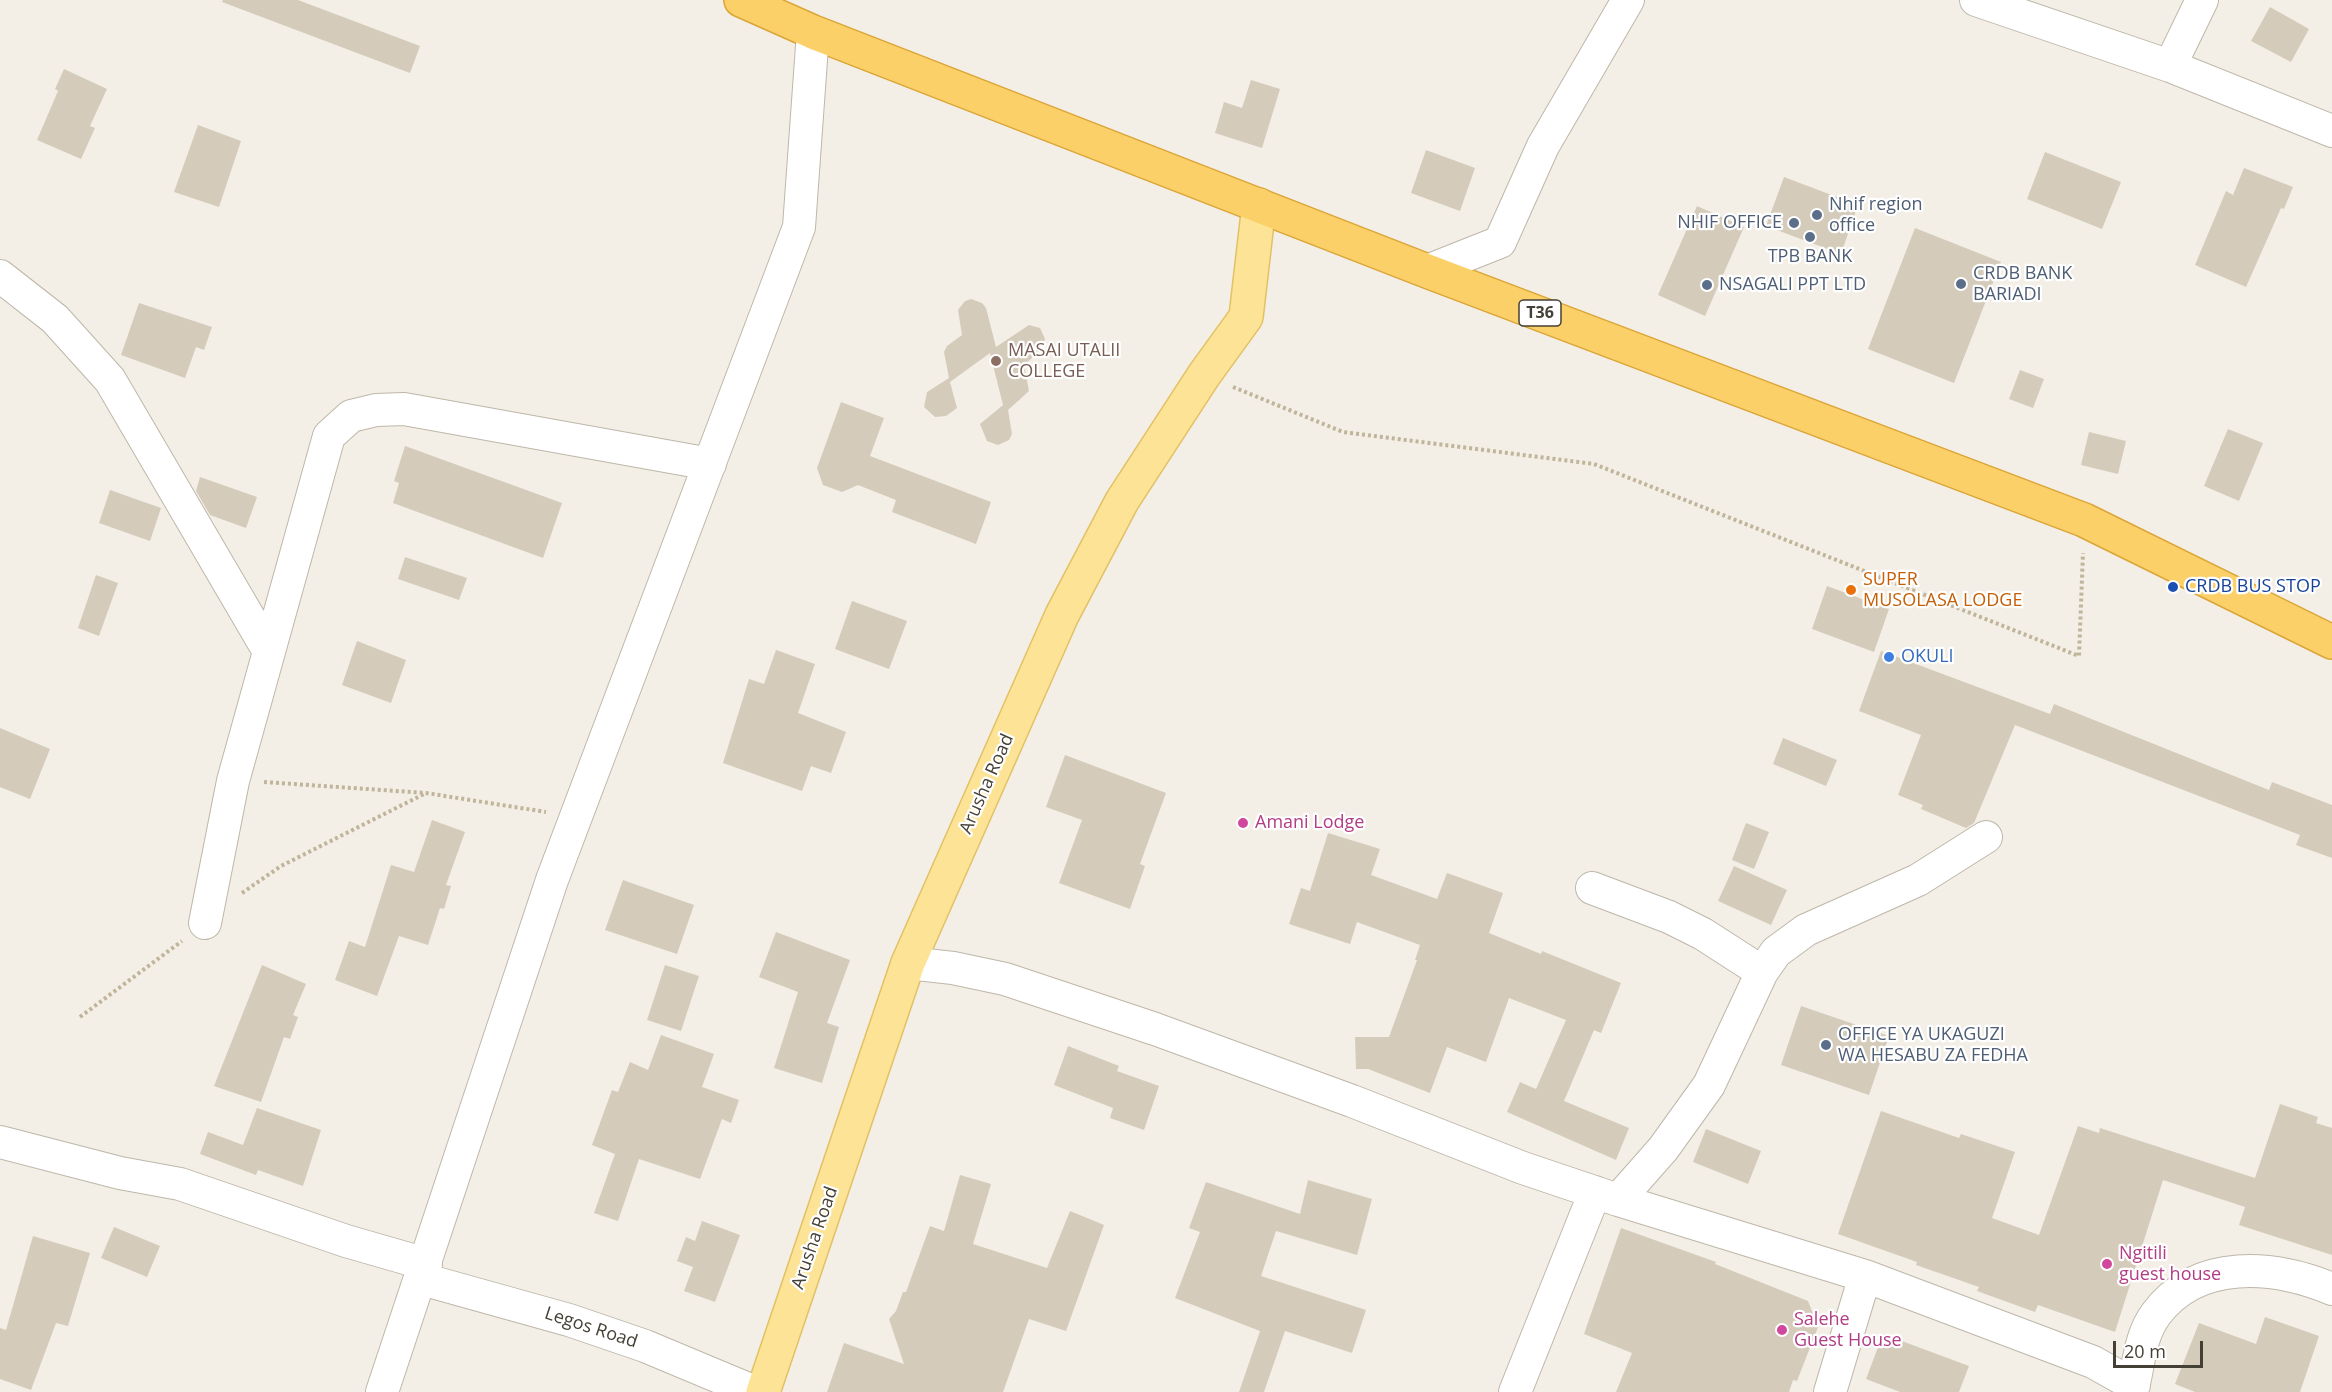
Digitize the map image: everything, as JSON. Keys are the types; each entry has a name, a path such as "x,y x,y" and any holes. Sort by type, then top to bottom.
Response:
{"highway":[{"name":"T36","path":"741,0 813,32 1427,271 2084,520 2332,642"}],"main road":[{"name":"Arusha Road","path":"763,1392 908,963 1062,615 1122,501 1204,375 1246,318 1259,205"}],"street":[{"path":"1427,271 1500,242 1543,146 1628,0"},
{"path":"1976,0 2170,66 2332,130"},
{"path":"2170,66 2202,0"},
{"path":"382,1392 424,1271 468,1127 552,880 799,227 813,32"},
{"path":"0,276 56,319 110,380 268,650"},
{"path":"205,924 233,781 329,436 351,416 376,410 404,409 442,414 618,450 710,464"},
{"path":"1515,1392 1606,1196 1663,1149 1709,1085 1762,972 1776,952 1806,930 1918,880 1986,837"},
{"path":"1592,888 1678,921 1703,934 1762,972"},
{"path":"908,963 953,968 1005,979 1155,1029 1352,1101 1523,1168 1865,1276 2093,1362 2133,1389 2142,1342 2156,1314 2184,1286 2221,1273 2266,1270 2332,1289"},
{"name":"Legos Road","path":"0,1142 120,1173 180,1184 346,1241 424,1271 645,1346 755,1392"},
{"path":"1830,1392 1865,1276"}],"path":[{"path":"1204,375 1343,432 1594,464 2079,656 2084,520"},
{"path":"233,781 426,793 576,817"},
{"path":"80,1017 281,866 426,793"}],"building":[{"path":"223,0 298,0 420,46 410,73 222,2"},
{"path":"2270,7 2309,29 2291,62 2251,41"},
{"path":"64,69 107,89 90,126 95,128 81,159 37,140 58,91 55,89"},
{"path":"1251,80 1280,89 1262,148 1215,133 1224,102 1242,108"},
{"path":"198,125 241,141 219,207 174,192"},
{"path":"1426,150 1475,168 1460,211 1411,193"},
{"path":"2045,152 2121,182 2102,229 2027,199"},
{"path":"2244,168 2293,187 2284,209 2281,208 2246,287 2195,265 2226,191 2233,195"},
{"path":"1784,177 1858,205 1841,254 1766,226"},
{"path":"1697,206 1744,227 1705,316 1658,295"},
{"path":"1915,228 2001,262 1954,383 1868,349"},
{"path":"971,299 982,303 986,308 996,347 1029,325 1040,328 1045,339 1041,350 1024,365 1029,391 1008,410 1012,434 1009,440 998,445 987,441 980,424 1003,405 990,353 950,382 957,408 946,416 935,417 924,407 927,392 949,378 944,352 947,346 962,335 958,310 965,301"},
{"path":"139,303 212,327 204,350 196,347 185,378 121,355"},
{"path":"2020,370 2044,379 2033,408 2009,399"},
{"path":"841,402 884,418 870,456 991,502 976,544 892,512 896,500 858,485 842,492 823,485 817,468"},
{"path":"2228,429 2263,443 2239,501 2204,486"},
{"path":"2089,432 2126,441 2118,474 2081,465"},
{"path":"405,446 562,503 543,558 393,503 399,483 394,481"},
{"path":"200,477 257,497 246,528 210,515 196,491"},
{"path":"110,490 161,508 150,541 99,523"},
{"path":"405,557 467,578 459,600 398,579"},
{"path":"96,575 118,583 99,636 78,628"},
{"path":"1827,586 1889,609 1874,652 1812,629"},
{"path":"852,601 907,621 889,669 835,649"},
{"path":"357,641 406,660 391,703 342,685"},
{"path":"776,650 815,664 798,713 846,732 831,773 811,766 802,791 723,763 749,679 764,684"},
{"path":"1881,651 2050,714 2054,704 2269,790 2272,782 2332,805 2332,858 2296,845 2300,835 2015,725 1974,823 1966,828 1921,809 1923,805 1898,795 1921,735 1859,711"},
{"path":"0,728 50,749 30,799 0,787"},
{"path":"1783,738 1837,760 1826,786 1773,764"},
{"path":"1065,755 1166,793 1140,864 1145,866 1130,909 1059,883 1082,820 1046,807"},
{"path":"432,820 465,832 446,885 451,886 444,909 440,908 428,945 399,936 377,996 335,980 349,941 365,947 391,865 414,872"},
{"path":"1746,823 1769,832 1754,869 1732,860"},
{"path":"1328,833 1380,849 1371,875 1437,899 1447,873 1503,893 1489,933 1541,954 1542,951 1621,983 1601,1033 1594,1030 1564,1101 1629,1128 1616,1160 1507,1112 1520,1082 1536,1089 1566,1020 1509,998 1486,1062 1447,1047 1430,1093 1368,1069 1356,1069 1355,1037 1389,1037 1417,960 1415,960 1420,945 1357,922 1350,944 1289,924 1301,888 1310,891"},
{"path":"1734,866 1787,890 1771,925 1718,901"},
{"path":"623,880 694,905 677,954 605,930"},
{"path":"776,932 850,960 827,1023 839,1027 822,1083 774,1068 798,992 759,977"},
{"path":"262,965 306,984 293,1015 298,1017 290,1039 284,1037 261,1102 214,1086"},
{"path":"665,965 699,976 681,1031 647,1020"},
{"path":"1801,1006 1889,1036 1869,1095 1781,1065"},
{"path":"661,1035 714,1054 702,1087 739,1100 731,1123 722,1119 700,1179 639,1159 618,1221 594,1213 615,1154 592,1145 612,1090 618,1092 630,1062 648,1070"},
{"path":"1068,1046 1119,1066 1117,1071 1159,1086 1144,1130 1110,1118 1113,1108 1054,1085"},
{"path":"2280,1104 2318,1117 2316,1123 2332,1128 2332,1255 2239,1225 2245,1207 2163,1180 2115,1332 2038,1305 2035,1312 1977,1291 1979,1287 1916,1265 1917,1262 1838,1234 1881,1111 1959,1138 1961,1134 2015,1152 1992,1218 2039,1235 2078,1126 2099,1133 2100,1128 2255,1178"},
{"path":"257,1108 321,1130 303,1186 258,1170 256,1175 200,1154 208,1132 243,1145"},
{"path":"1706,1129 1761,1151 1748,1184 1693,1162"},
{"path":"960,1175 991,1184 973,1244 1047,1268 1070,1211 1104,1225 1066,1331 1029,1319 1003,1392 827,1392 844,1343 904,1364 889,1319 896,1311 903,1292 906,1292 930,1226 944,1231"},
{"path":"1308,1180 1372,1199 1357,1255 1276,1231 1261,1276 1366,1310 1352,1353 1285,1331 1264,1392 1239,1392 1260,1331 1175,1298 1200,1232 1189,1228 1206,1182 1300,1214"},
{"path":"702,1221 740,1235 715,1302 684,1291 693,1267 677,1261 686,1237 695,1241"},
{"path":"114,1227 160,1246 147,1277 101,1258"},
{"path":"1621,1228 1716,1262 1715,1264 1808,1301 1818,1327 1797,1381 1793,1380 1789,1392 1616,1392 1632,1353 1584,1334"},
{"path":"33,1236 90,1253 68,1326 56,1323 31,1390 0,1379 0,1328 6,1330"},
{"path":"2265,1317 2319,1336 2300,1392 2195,1392 2175,1384 2199,1323 2256,1344"},
{"path":"1883,1334 1969,1366 1959,1392 1900,1392 1866,1379"}],"place":[{"name":"Nhif region office","path":"1817,215"},
{"name":"NHIF OFFICE","path":"1794,223"},
{"name":"TPB BANK","path":"1810,237"},
{"name":"CRDB BANK BARIADI","path":"1961,284"},
{"name":"NSAGALI PPT LTD","path":"1707,285"},
{"name":"MASAI UTALII COLLEGE","path":"996,361"},
{"name":"CRDB BUS STOP","path":"2173,587"},
{"name":"SUPER MUSOLASA LODGE","path":"1851,590"},
{"name":"OKULI","path":"1889,657"},
{"name":"Amani Lodge","path":"1243,823"},
{"name":"OFFICE YA UKAGUZI WA HESABU ZA FEDHA","path":"1826,1045"},
{"name":"Ngitili guest house","path":"2107,1264"},
{"name":"Salehe Guest House","path":"1782,1330"}]}
